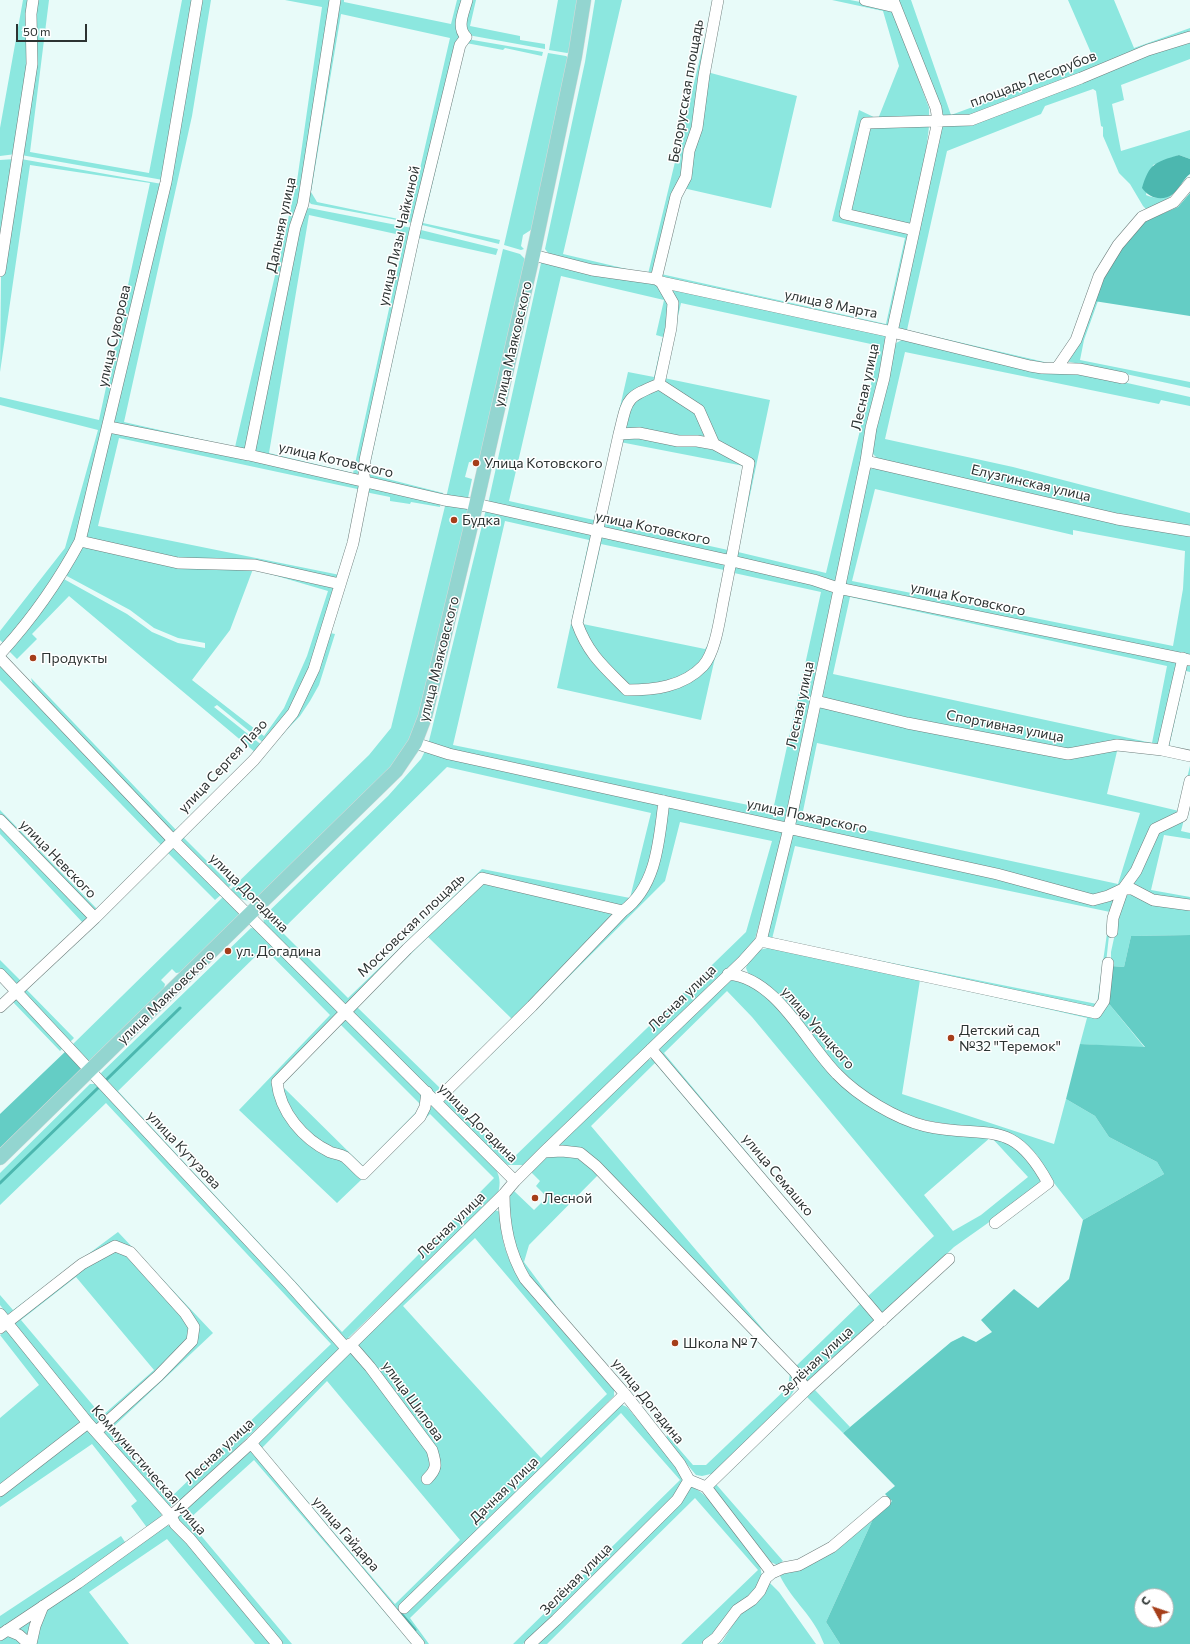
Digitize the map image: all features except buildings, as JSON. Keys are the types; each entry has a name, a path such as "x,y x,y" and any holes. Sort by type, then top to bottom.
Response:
{"main road":[{"name":"улица Маяковского","path":"0,1158 396,771 415,743 425,717 476,505 533,255 576,56 584,0"}],"street":[{"path":"0,271 32,64 31,14 33,0"},
{"name":"улица Суворова","path":"0,654 35,615 62,576 80,541 166,182 197,0"},
{"name":"Дальняя улица","path":"248,455 295,227 302,204 335,0"},
{"name":"улица Лизы Чайкиной","path":"365,482 365,460 416,226 460,46 466,37 462,33 460,26 467,0"},
{"name":"Белорусская площадь","path":"659,281 676,196 686,177 689,151 697,128 704,75 718,0"},
{"path":"865,0 894,3 936,108 938,121 866,123 845,214 914,230"},
{"name":"площадь Лесорубов","path":"938,121 971,120 1081,78 1148,50 1190,37"},
{"name":"Лесная улица","path":"3,1632 137,1542 171,1516 251,1443 504,1194 544,1152 743,961 761,941 789,828 816,702 838,588 866,461 871,428 884,378 892,332 938,121"},
{"path":"1057,368 1076,340 1100,276 1118,245 1142,216 1174,202 1190,183"},
{"name":"улица 8 Марта","path":"533,255 592,270 659,281 892,332 1030,366 1042,368 1079,369 1123,378"},
{"path":"659,281 673,303 671,328 659,384"},
{"path":"619,434 639,433 678,441 698,441 714,444 749,463 732,561 714,644 704,666 680,682 654,690 627,690 602,666 584,642 578,623 619,434 626,403 636,393 659,384"},
{"path":"659,384 699,410 714,444"},
{"name":"улица Котовского","path":"108,427 248,455 365,482 732,561 814,580 838,588 1187,659"},
{"name":"Елузгинская улица","path":"866,461 1117,519 1190,531"},
{"name":"улица Сергея Лазо","path":"0,1007 95,918 254,760 293,713 314,669 353,542 365,482"},
{"path":"80,541 178,563 255,565 340,584"},
{"name":"улица Догадина","path":"0,658 174,840 344,1012 427,1092 515,1181"},
{"path":"1162,750 1187,659"},
{"name":"Спортивная улица","path":"816,702 907,723 1068,754 1117,745 1162,750 1190,756"},
{"name":"улица Пожарского","path":"415,743 448,754 997,874 1093,900 1108,896 1123,889"},
{"path":"1112,932 1113,918 1123,889 1136,871 1155,829 1182,816 1190,781"},
{"path":"436,1101 532,1006 622,910 632,904 646,886 658,847 664,801"},
{"name":"улица Невского","path":"0,820 95,918"},
{"name":"Московская площадь","path":"344,1012 482,878 622,910"},
{"path":"1123,889 1132,889 1153,900 1190,905"},
{"path":"761,941 1096,1012 1104,1001 1108,963"},
{"path":"728,974 742,975 743,961"},
{"name":"улица Кутузова","path":"0,974 348,1346"},
{"name":"улица Урицкого","path":"742,975 775,1000 803,1030 836,1074 857,1091 899,1116 924,1126 975,1132 990,1132 1003,1135 1015,1142 1032,1156 1048,1183 995,1223"},
{"path":"344,1012 277,1082 278,1095 284,1109 302,1132 330,1152 344,1156 363,1174 420,1117 425,1107 427,1092"},
{"name":"улица Семашко","path":"651,1049 882,1321"},
{"path":"544,1152 562,1151 580,1153 596,1166 795,1372 806,1390"},
{"name":"улица Догадина","path":"504,1194 508,1237 515,1260 525,1279 625,1394 680,1464 689,1480"},
{"path":"4,1325 82,1264 115,1246 130,1252 186,1314 194,1327 192,1341 158,1376 97,1431"},
{"name":"Зелёная улица","path":"706,1487 806,1390 949,1259"},
{"name":"Коммунистическая улица","path":"0,1314 4,1325 88,1423 97,1431 171,1516 174,1524 190,1539 277,1644"},
{"name":"улица Шипова","path":"348,1346 375,1372 432,1450 436,1462 435,1471 427,1479"},
{"name":"Дачная улица","path":"404,1608 625,1394"},
{"path":"0,1491 88,1423"},
{"name":"улица Гайдара","path":"251,1443 420,1644"},
{"path":"689,1480 706,1487 772,1573"},
{"name":"Зелёная улица","path":"530,1644 676,1500 689,1480"},
{"path":"708,1644 716,1638 737,1610 752,1600 760,1591 766,1578 772,1573 783,1568 799,1566 832,1547 885,1502"},
{"path":"3,1632 18,1634 30,1644 32,1634 43,1606"}],"shaded area":[{"path":"23,0 30,0 29,66 16,154 0,156 0,128"},
{"path":"35,0 49,0 30,152 149,173 182,0 195,0 163,180 21,155"},
{"path":"201,0 211,0 192,116 124,422 235,447 297,181 322,7 285,0 332,0 300,205 246,452 116,426 113,420"},
{"path":"336,0 344,0 344,2 451,24 457,0 464,0 459,39 413,223 311,204 306,198","holes":["341,14 450,38 408,221 317,202 311,192"]},
{"path":"470,0 476,0 470,26 520,36 520,40 545,44 545,49 468,35 464,31"},
{"path":"558,0 580,0 572,51 567,53 549,50"},
{"path":"595,0 622,0 563,254 648,274 594,267 549,254 545,249 585,62"},
{"path":"714,0 693,127 683,176 655,270 648,274"},
{"path":"832,0 850,0 892,8 929,108 929,126 925,162 889,327 666,279 661,274 886,324 905,238 832,221 859,110 878,119 899,66 883,11"},
{"path":"898,0 911,0 951,115 1095,62 1068,0 1114,0 1134,48 1190,28 1190,34 969,117 948,117 942,115"},
{"path":"467,39 543,52 542,56 505,48 503,50 466,43 423,223 500,240 499,244 418,224 462,46"},
{"path":"1190,40 1190,59 1121,85 1124,100 1112,104 1121,151 1190,130 1190,159 1179,155 1153,165 1146,195 1160,198 1173,194 1157,205 1146,209 1130,184 1119,173 1103,136 1103,127 1101,126 1096,91 1093,89 1045,106 1041,114 947,151 907,330 1053,364 1042,364 898,328 940,130 943,124"},
{"path":"548,53 566,56 570,59 534,228 523,235 521,246 524,249 521,250 504,245"},
{"path":"707,72 797,96 771,208 683,188"},
{"path":"1179,155 1190,159 1190,174 1185,178 1175,192 1169,196 1164,198 1156,198 1148,194 1142,188 1150,169 1159,162"},
{"path":"15,159 0,254 0,160"},
{"path":"21,159 162,184 77,540 59,574 4,644 0,640 0,631 65,548 98,430 0,405 0,397 99,420 150,183 30,165 0,372 1,276"},
{"path":"1190,193 1190,316 1094,301 1103,278 1121,248 1143,222 1178,207"},
{"path":"309,208 412,228 360,479 252,453 303,212","holes":["309,215 405,236 353,473 269,453"]},
{"path":"417,229 498,249 496,255 419,238 368,474"},
{"path":"503,249 520,254 527,261 484,449 476,463 469,462 465,477 472,479 468,498 446,498"},
{"path":"546,261 655,283 670,303 658,382 634,391 597,528 488,504 541,263","holes":["561,276 664,300 656,335 663,337 654,377 628,372 594,520 509,501"]},
{"path":"664,285 884,334 888,341 837,583 735,559 751,461 716,442 701,409 661,383 673,329","holes":["681,303 880,346 826,573 738,552 770,400 664,378"]},
{"path":"1094,301 1098,301 1084,340 1080,360 1190,382 1190,388 1066,361"},
{"path":"904,339 1078,372 1190,397 1190,406 1161,400 1159,404 905,352 885,439 1013,467 1190,513 1190,527 1119,516 879,460 871,452 894,344"},
{"path":"659,386 697,411 711,441 622,431 629,404"},
{"path":"113,430 363,485 362,490 119,438 98,526 340,575 338,581 255,563 179,561 83,539 109,433"},
{"path":"620,435 696,442 746,464 730,558 601,530","holes":["620,442 744,466 728,550 605,523"]},
{"path":"877,467 1190,534 1190,656 843,586 867,470","holes":["875,489 1073,535 1073,530 1185,551 1183,589 1173,646 852,581"]},
{"path":"368,474 443,493 443,496 367,479"},
{"path":"366,486 441,501 440,507 411,502 410,504 390,501 390,497 365,492 330,633 335,634 319,685 300,716 254,764 295,714"},
{"path":"446,502 463,506 470,511 422,712 403,754 257,900 249,901 239,898 229,891 369,755 391,728"},
{"path":"486,509 594,534 575,623 627,691 655,692 705,668 733,563 835,589 786,824 428,745","holes":["505,521 589,540 557,688 701,720 734,573 821,592 773,810 453,745"]},
{"path":"600,535 730,563 712,644 701,664 679,680 629,687 604,665 580,623","holes":["601,544 724,570 711,640 705,649 583,624"]},
{"path":"81,544 178,564 254,567 336,585 313,668 291,711 265,744 217,705 214,707 263,746 180,831 256,753 69,596 32,634 37,639 17,659 7,649 37,617 62,578 127,614 152,632 178,643 205,648 205,643 178,638 154,628 130,610 65,575","holes":["253,569 328,591 307,656 284,708 264,736 192,680 230,630"]},
{"path":"842,591 1180,661 1161,747 1067,750 908,721 819,698","holes":["850,597 1167,666 1152,743 833,674"]},
{"path":"1185,662 1190,663 1190,672 1186,671 1169,747 1165,748"},
{"path":"0,663 169,841 95,916 0,818 0,810 98,910 162,846 0,680"},
{"path":"31,678 178,832 175,836 34,689"},
{"path":"818,705 1071,756 1118,747 1107,794 1179,811 1190,766 1190,776 1181,814 1152,829 1121,888 1093,898 793,826","holes":["817,743 1140,813 1118,884 802,816"]},
{"path":"426,749 659,803 656,847 644,885 622,907 481,875 346,1006 264,923 263,917 388,796 421,759","holes":["447,767 651,813 630,898 482,869 348,998 281,931"]},
{"path":"1190,796 1181,831 1190,833 1190,839 1164,835 1151,890 1190,897 1190,903 1154,898 1127,887 1157,831 1183,817"},
{"path":"666,804 784,831 755,939 748,949 542,1148 523,1165 508,1165 500,1160 441,1099 648,887","holes":["680,822 772,841 746,932 511,1160 447,1098 665,881"]},
{"path":"0,823 92,918 17,989 0,971 0,960 21,981 83,923 0,834"},
{"path":"792,832 996,875 1093,902 1109,900 1119,895 1111,917 1102,1000 1095,1010 772,942 766,937","holes":["795,846 1110,912 1097,1004 772,939"]},
{"path":"181,835 231,885 227,889 177,839"},
{"path":"172,844 222,894 215,900 166,851"},
{"path":"482,881 618,912 531,1005 437,1096 350,1010","holes":["428,937 513,1020 441,1089 357,1007"]},
{"path":"1124,892 1190,907 1190,935 1131,936 1124,967 1111,966 1111,952"},
{"path":"224,896 237,909 240,918 184,972 176,973 172,969 161,980 165,984 163,993 91,1063 85,1060 71,1046"},
{"path":"251,928 259,929 494,1166 498,1173 499,1179 498,1194 346,1340 103,1081 101,1073","holes":["264,948 330,1015 239,1110 337,1203 430,1114 494,1178 342,1332 118,1091","339,1023 422,1106 363,1166 280,1084"]},
{"path":"1190,935 1190,1644 840,1644 826,1622 873,1519 892,1501 885,1494 895,1486 843,1433 951,1342 963,1336 976,1342 992,1332 981,1320 1014,1289 1038,1308 1069,1279 1083,1220 1164,1174 1157,1162 1109,1137 1095,1116 1066,1099 1080,1044 1145,1047 1110,1005 1106,1003 1111,966 1124,967 1131,936"},
{"path":"768,948 781,949 1097,1015 1106,1003 1110,1005 1145,1048 1080,1044 1087,1018 920,980 902,1094 1054,1144 1066,1099 1095,1116 1109,1137 1157,1162 1164,1174 1083,1220 1054,1183 1037,1155 1018,1140 972,1128 929,1121 905,1114 882,1102 841,1074 764,985 748,973 746,968 748,962 759,950"},
{"path":"732,978 749,983 773,1002 817,1057 898,1120 989,1135 1012,1144 1039,1175 1041,1183 1036,1189 954,1247 882,1316 660,1053 660,1048","holes":["727,991 752,1017 934,1236 867,1297 664,1053","991,1137 1028,1177 981,1215 953,1231 924,1195"]},
{"path":"24,987 74,1038 68,1044 19,992"},
{"path":"16,996 64,1047 60,1051 12,1001 0,1012 0,1010"},
{"path":"67,1050 83,1071 0,1152 0,1114"},
{"path":"651,1059 658,1060 876,1319 807,1383 598,1163 557,1146 645,1061","holes":["655,1063 860,1304 795,1367 591,1126"]},
{"path":"90,1084 99,1084 338,1343 339,1349 178,1505 168,1506 90,1419 0,1305 0,1295 13,1310 118,1232 213,1333 111,1429 170,1498 331,1344 106,1103 0,1205 0,1173","holes":["76,1277 154,1370 102,1416 21,1320"]},
{"path":"561,1155 582,1159 598,1175 529,1245 524,1262 556,1305 554,1308 539,1290 521,1260 517,1250 509,1223 509,1193 513,1190 534,1210 547,1197 536,1186 540,1181 531,1172 545,1157"},
{"path":"495,1210 500,1212 501,1231 505,1247 510,1262 518,1276 537,1301 614,1390 614,1396 397,1610 258,1445 260,1439 350,1351 366,1368 428,1452 430,1461 429,1483 434,1478 437,1474 439,1462 357,1345","holes":["475,1238 607,1394 541,1458 403,1306","327,1381 460,1540 395,1604 262,1448"]},
{"path":"7,1330 162,1512 161,1517 148,1529 131,1506 137,1501 92,1444 0,1507 0,1418 39,1385 0,1335"},
{"path":"790,1373 797,1384 784,1404 760,1430 715,1473 702,1476 696,1475 666,1439 667,1435 693,1465 706,1465 788,1387"},
{"path":"815,1390 850,1427 843,1433 807,1397"},
{"path":"620,1404 627,1407 676,1465 683,1482 673,1497 556,1615 523,1644 513,1644 680,1480 621,1413 410,1618 429,1644 423,1644 401,1617"},
{"path":"248,1452 254,1452 416,1644 412,1644 254,1460 188,1520 292,1644 281,1644 177,1518"},
{"path":"715,1483 783,1561 777,1565 771,1562 712,1487"},
{"path":"691,1487 698,1490 717,1508 747,1546 760,1565 762,1577 758,1586 715,1634 701,1644 681,1644 758,1570 695,1498 547,1644 534,1644"},
{"path":"873,1519 826,1622 840,1644 824,1644 815,1625 791,1594 780,1576"},
{"path":"166,1525 171,1526 187,1541 273,1644 255,1644 167,1539 89,1592 129,1644 35,1644 45,1609"},
{"path":"121,1536 127,1545 0,1630 0,1616"},
{"path":"769,1582 779,1592 816,1644 718,1644 722,1642 739,1615 757,1603 765,1593"},
{"path":"38,1613 30,1638 15,1628"},
{"path":"6,1635 12,1635 23,1644 0,1644 0,1639"}],"waterway":[{"path":"104,1082 180,1008"},
{"path":"0,1183 100,1086"},
{"path":"398,1610 415,1630"}],"place":[{"name":"Улица Котовского","path":"476,463"},
{"name":"Будка","path":"454,520"},
{"name":"Продукты","path":"33,658"},
{"name":"ул. Догадина","path":"228,951"},
{"name":"Детский сад №32 \"Теремок\"","path":"951,1038"},
{"name":"Лесной","path":"535,1198"},
{"name":"Школа № 7","path":"675,1343"}]}
